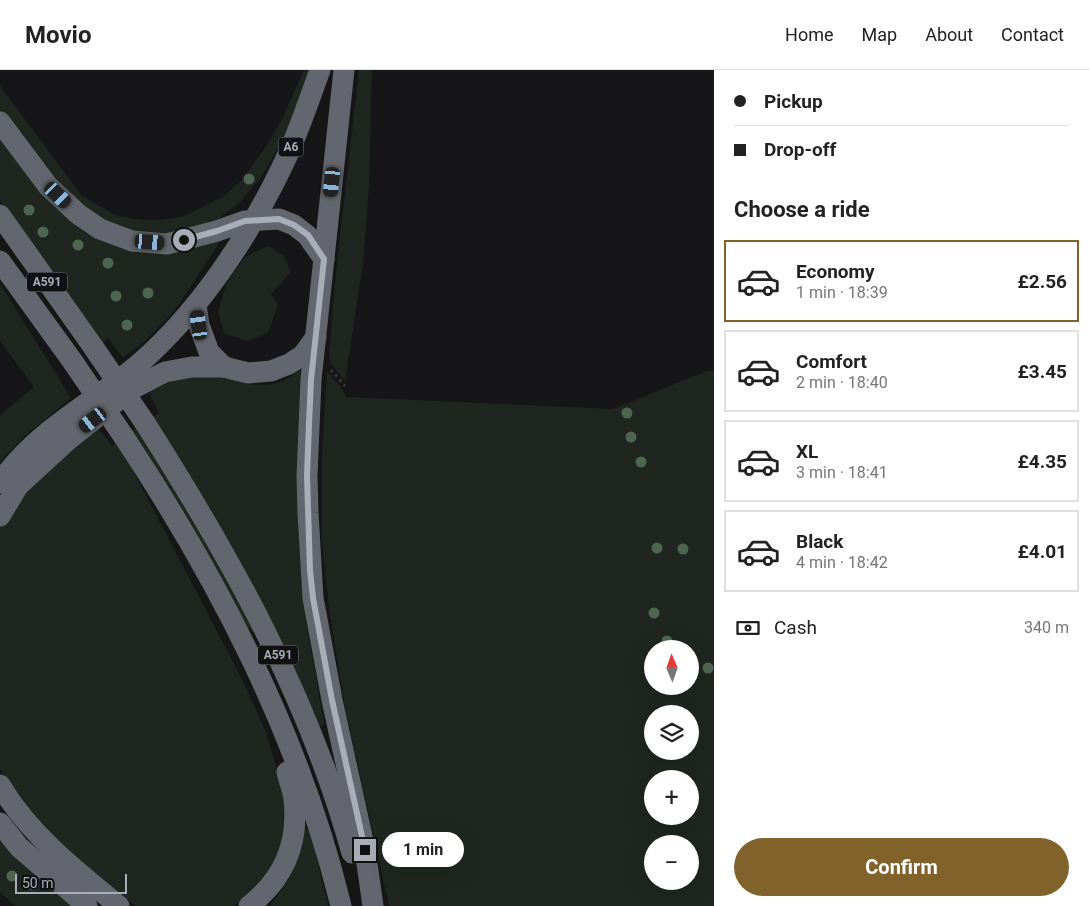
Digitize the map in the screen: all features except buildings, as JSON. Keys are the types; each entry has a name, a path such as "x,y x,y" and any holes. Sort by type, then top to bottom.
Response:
{"highway":[{"name":"A6","path":"253,219 281,169 299,128 320,70"},
{"path":"344,70 311,380 307,476 313,598 332,700 365,850 372,906"},
{"path":"0,122 48,186 78,214 100,229 132,241 167,244 253,219 279,219 294,225 308,235 324,259"},
{"name":"A591","path":"0,216 94,348 144,423 192,497 229,561 289,677 329,778 367,906"},
{"path":"0,483 24,454 47,432 140,363 196,305 216,278 253,219"},
{"name":"A591","path":"0,260 73,362 157,487 221,598 266,689 306,790 341,906"},
{"path":"196,305 199,325 209,352 224,367"},
{"path":"0,516 18,486 68,440 132,390 165,372 192,367 224,367 248,373 271,371 289,364 303,354 316,336"},
{"path":"250,906 265,894 276,878 286,862 293,839 294,798 266,689"},
{"path":"0,785 27,822 73,868 120,906"},
{"path":"0,822 20,847 87,906"}],"shaded area":[{"path":"304,70 312,70 279,146 262,176 241,201 216,221 171,234 151,235 115,227 79,207 50,176 0,110 0,86 82,196 117,216 143,220 160,220 181,217 201,208 224,196 240,182 268,144 284,115"},
{"path":"359,70 372,70 369,186 363,264 345,381 331,364 329,357 335,283"},
{"path":"0,132 82,226 219,239 219,243 175,310 144,342 123,358 108,338 101,343 0,200"},
{"path":"268,246 283,255 291,272 271,294 278,305 268,333 247,341 224,333 218,312 226,284 245,257"},
{"path":"0,284 71,398 25,436 0,462 0,415 34,387 0,341"},
{"path":"301,370 303,371 298,516 306,621 324,723 322,726 319,725 152,418 159,413 149,392 176,379 213,375 247,384 265,385 281,382"},
{"path":"714,370 714,906 389,906 344,702 330,615 322,544 322,457 327,371 340,386 346,397 613,409 704,372"},
{"path":"138,427 187,505 254,629 253,632 246,626 130,433"},
{"path":"98,428 112,446 118,442 243,681 265,730 277,769 287,811 287,826 276,864 241,902 233,906 136,906 78,861 27,808 0,769 0,526 28,487"},
{"path":"310,829 328,906 270,906 290,877 298,855 303,830"},
{"path":"0,836 74,906 16,906 0,892"}],"route":[{"path":"184,240 253,219 279,219 294,225 308,235 324,259 311,380 309,424 307,476 310,570 313,598 332,700 365,850"}]}
